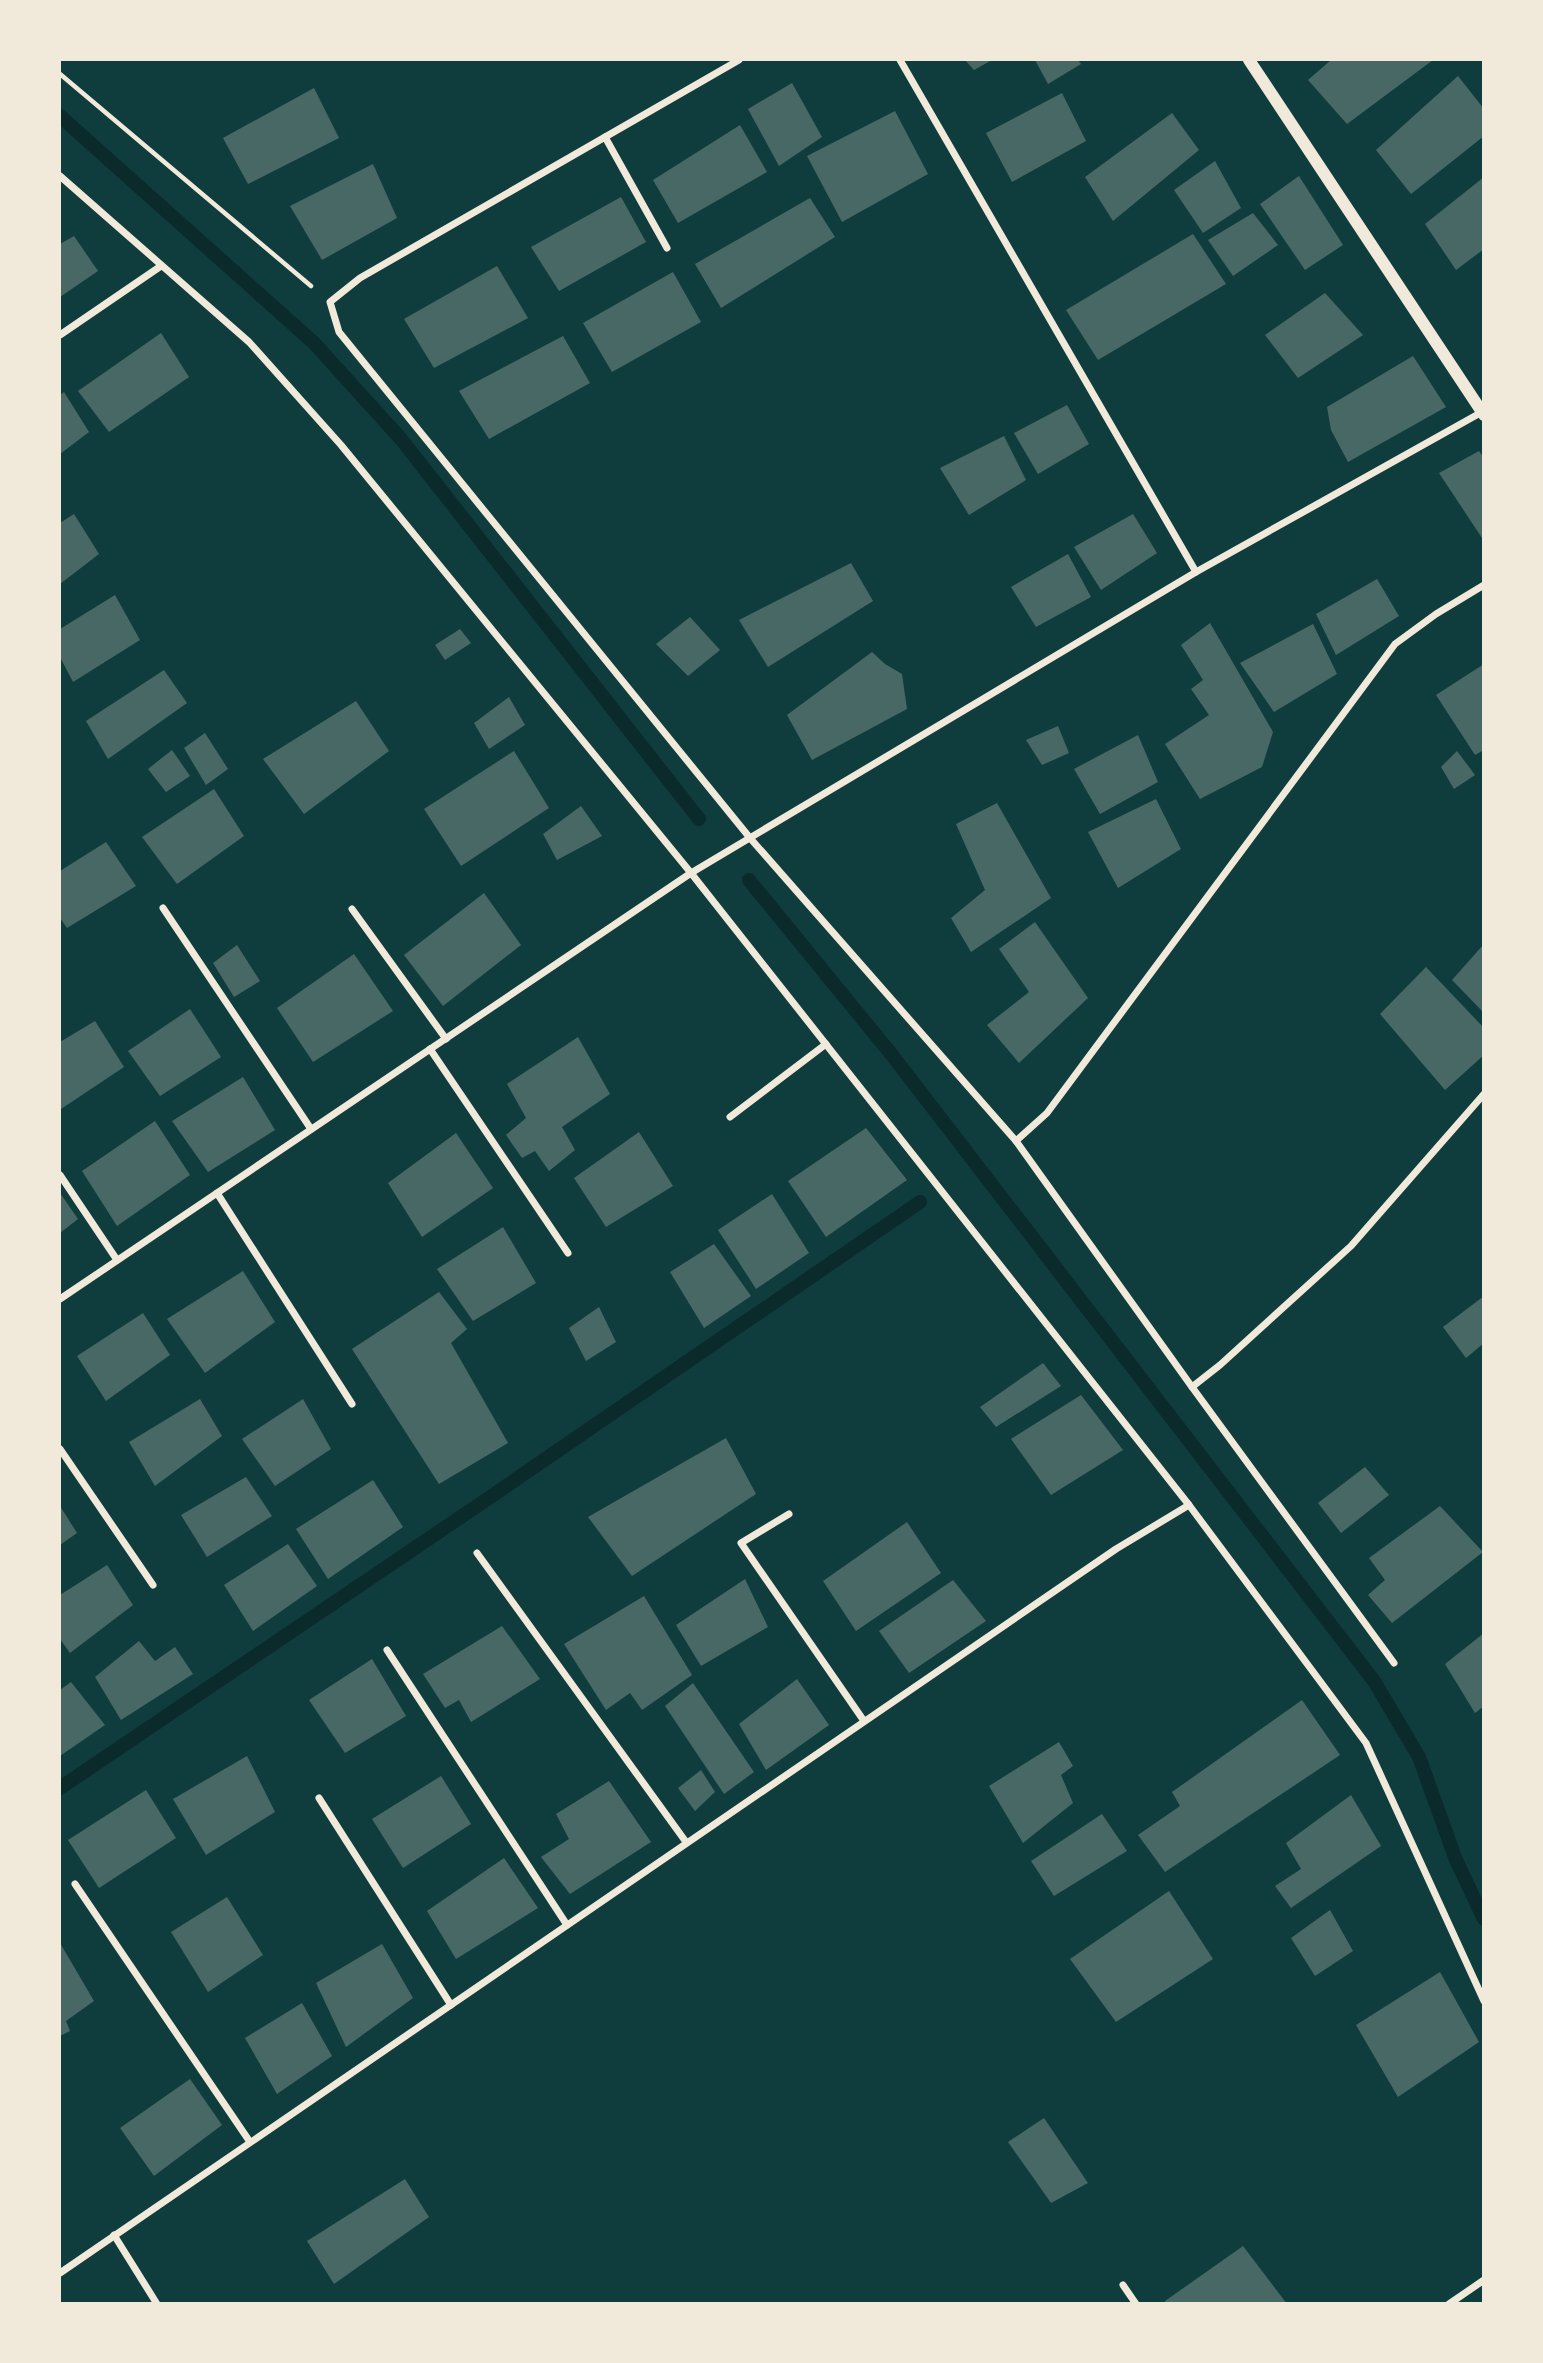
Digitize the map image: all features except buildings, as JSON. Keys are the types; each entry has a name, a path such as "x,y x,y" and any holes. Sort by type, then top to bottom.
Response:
{"street":[{"path":"740,60 359,278 330,302 339,332 750,838 1016,1141 1394,1663"},
{"path":"900,60 1196,572"},
{"path":"60,1299 691,873 1196,572 1483,414 1249,60"},
{"path":"605,137 667,248"},
{"path":"60,176 249,342 341,445 691,873 1189,1505 1366,1743 1483,2001"},
{"path":"60,335 161,266"},
{"path":"1016,1141 1047,1113 1395,644 1483,585"},
{"path":"163,908 311,1129"},
{"path":"352,909 446,1039"},
{"path":"730,1117 826,1044"},
{"path":"430,1049 568,1253"},
{"path":"1192,1387 1351,1247 1483,1094"},
{"path":"60,1175 117,1260"},
{"path":"217,1193 352,1404"},
{"path":"60,1449 153,1585"},
{"path":"60,2273 1116,1549 1189,1505"},
{"path":"789,1514 741,1543 864,1721"},
{"path":"477,1553 686,1842"},
{"path":"387,1650 566,1925"},
{"path":"319,1798 451,2005"},
{"path":"75,1884 250,2142"},
{"path":"114,2235 157,2304"},
{"path":"1449,2304 1483,2280"},
{"path":"1123,2285 1136,2304"}],"path":[{"path":"60,74 330,302"}],"waterway":[{"path":"60,116 314,343 401,439 699,819"},
{"path":"749,880 892,1055 1374,1681 1419,1757 1456,1860 1484,1919"},
{"path":"60,1788 920,1202"}]}
